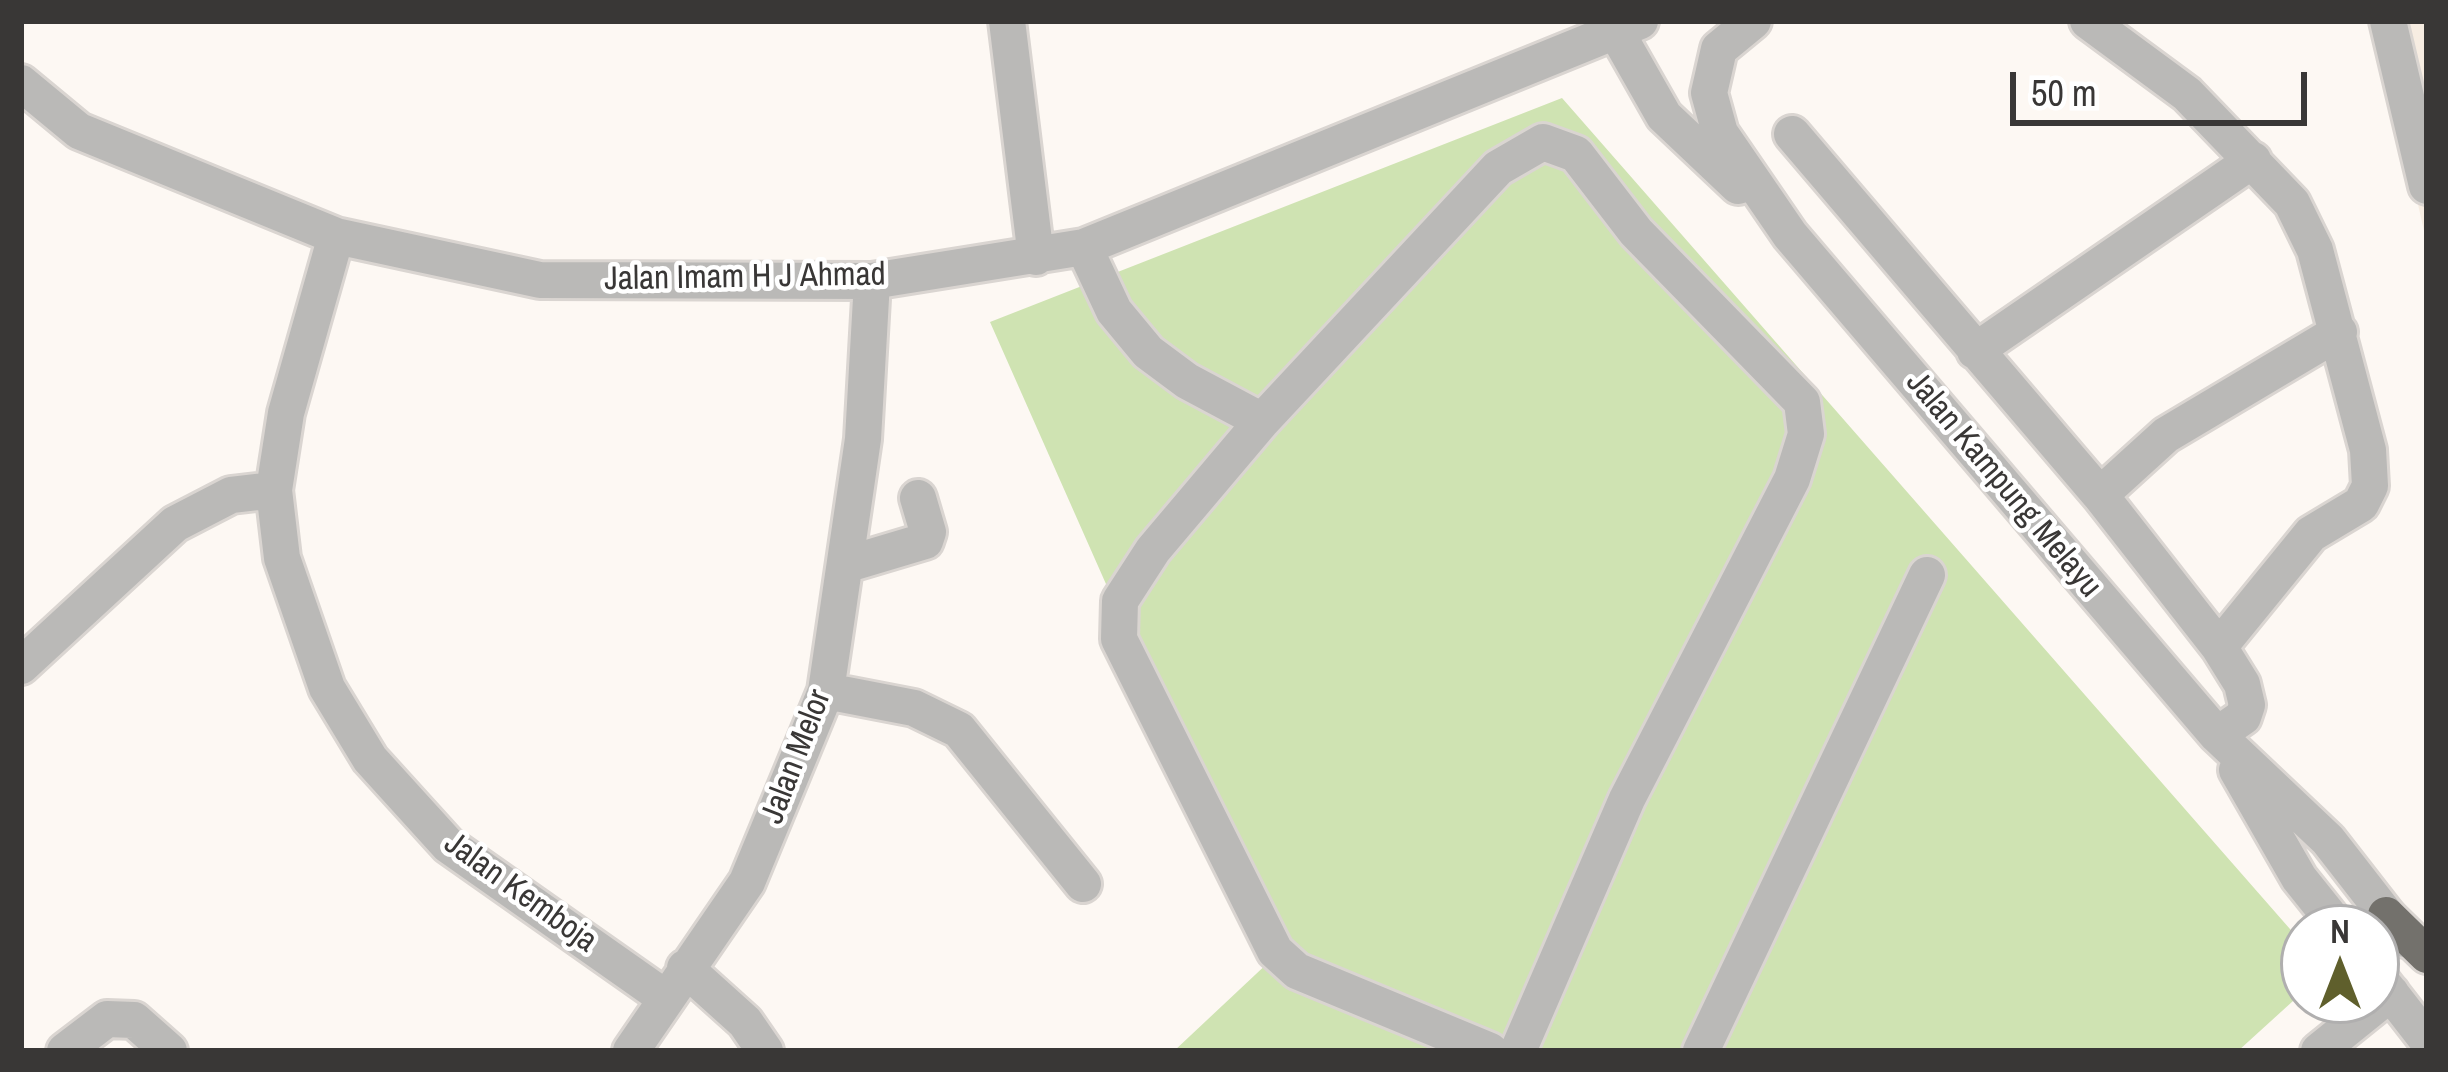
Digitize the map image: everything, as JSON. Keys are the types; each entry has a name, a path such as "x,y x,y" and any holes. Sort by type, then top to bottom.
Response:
{"highway":[{"path":"2400,929 2427,955"}],"street":[{"path":"1006,21 1036,257"},
{"path":"1753,21 1719,49 1709,93 1720,134 1790,235"},
{"path":"2088,21 2187,94 2253,160 2299,218 2339,332 2368,451 2370,486 2361,504 2311,533 2218,647"},
{"path":"2388,21 2427,186"},
{"path":"1621,25 1664,116 1790,235"},
{"name":"Jalan Imam H J Ahmad","path":"21,82 79,131 336,236 540,280 872,281 1084,247 1621,25"},
{"path":"1792,134 2100,495 2218,647 2242,684 2247,705 2243,717 2217,736"},
{"path":"1490,1051 1297,971 1275,951 1119,639 1120,601 1142,567 1262,421 1498,168 1543,142 1576,154 1636,232 1802,402 1805,434 1792,478 1627,799 1518,1051"},
{"path":"1975,351 2253,160"},
{"name":"Jalan Kampung Melayu","path":"1790,235 2217,736 2328,840 2377,904"},
{"name":"Jalan Kemboja","path":"336,236 286,413 274,490 282,558 327,688 370,759 448,845 745,1022 765,1051"},
{"path":"1084,247 1114,310 1148,352 1187,381 1262,421"},
{"name":"Jalan Melor","path":"631,1051 747,882 826,691 848,564 872,281"},
{"path":"2100,495 2166,435 2339,332"},
{"path":"21,666 176,524 231,495 274,490"},
{"path":"848,564 925,541 928,532 918,498"},
{"path":"1701,1051 1927,575"},
{"path":"826,691 914,708 958,730 1084,884"},
{"name":"Jalan Kampung Melayu","path":"2217,736 2299,878 2320,904"},
{"name":"Jalan Kampung Melayu","path":"2400,933 2427,968"},
{"path":"2400,1004 2427,1040"},
{"path":"65,1051 107,1019 134,1020 169,1051"},
{"path":"2318,1051 2344,1024"}],"shaded area":[{"path":"2376,21 2427,21 2427,244"}],"green space":[{"path":"1562,98 2280,918 2280,1013 2238,1051 1174,1051 1272,959 990,322"}]}
